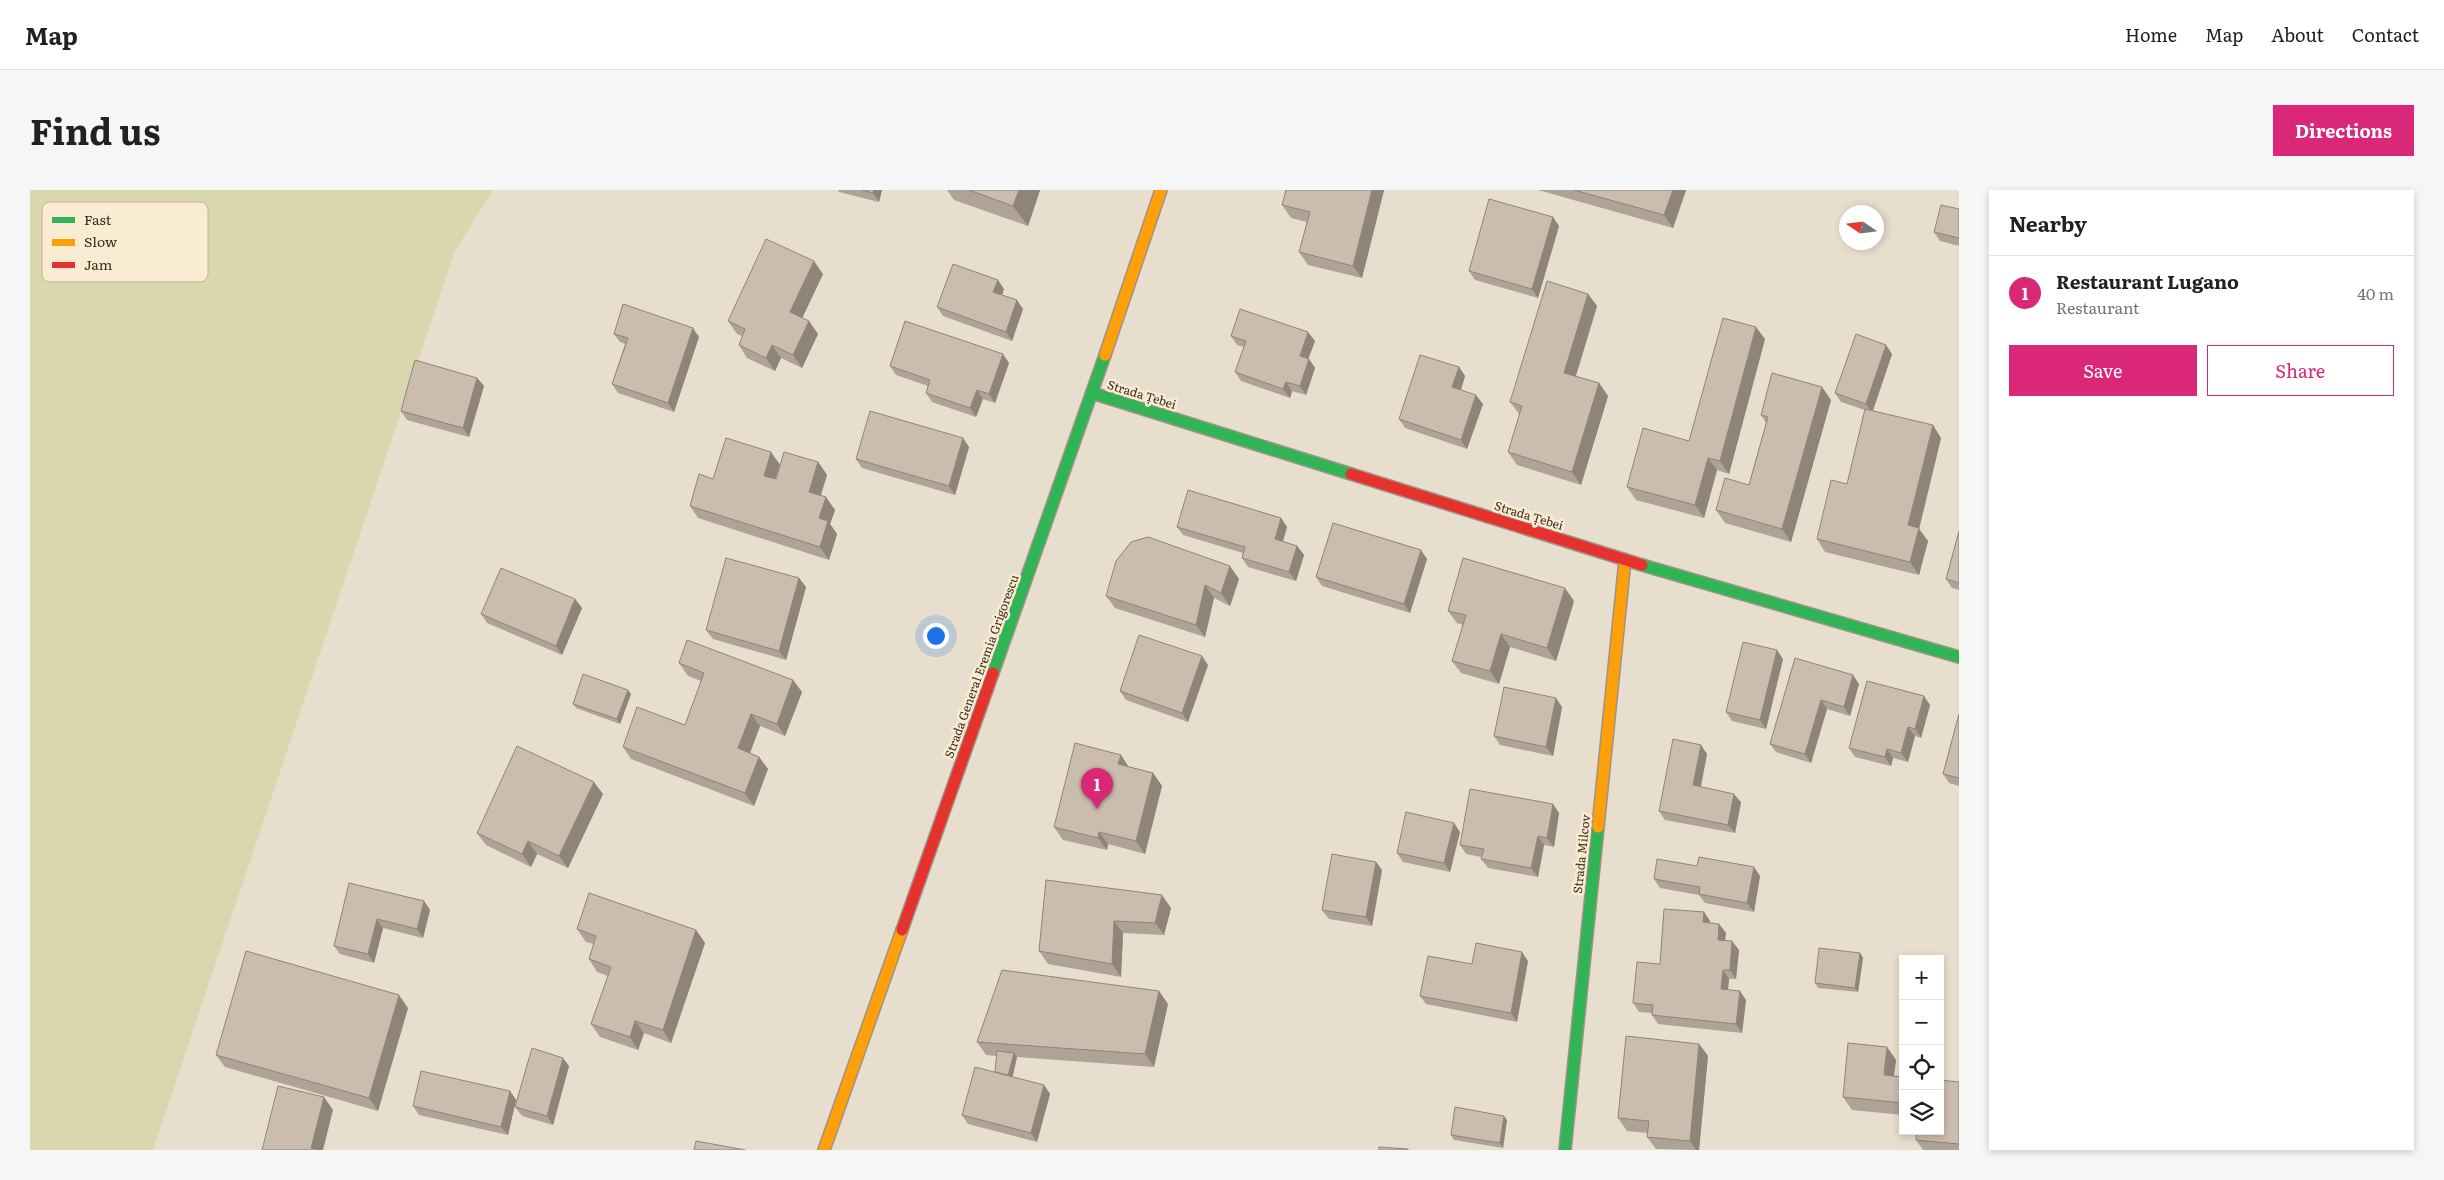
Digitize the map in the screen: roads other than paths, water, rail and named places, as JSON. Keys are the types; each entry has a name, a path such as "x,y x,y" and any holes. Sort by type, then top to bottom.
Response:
{"street":[{"name":"Strada General Eremia Grigorescu","path":"824,1150 1092,393 1161,190"},
{"name":"Strada Țebei","path":"1092,393 1625,560 1959,656"},
{"name":"Strada Milcov","path":"1565,1150 1625,560"}],"place":[{"name":"Restaurant Lugano","path":"1097,809"}]}
